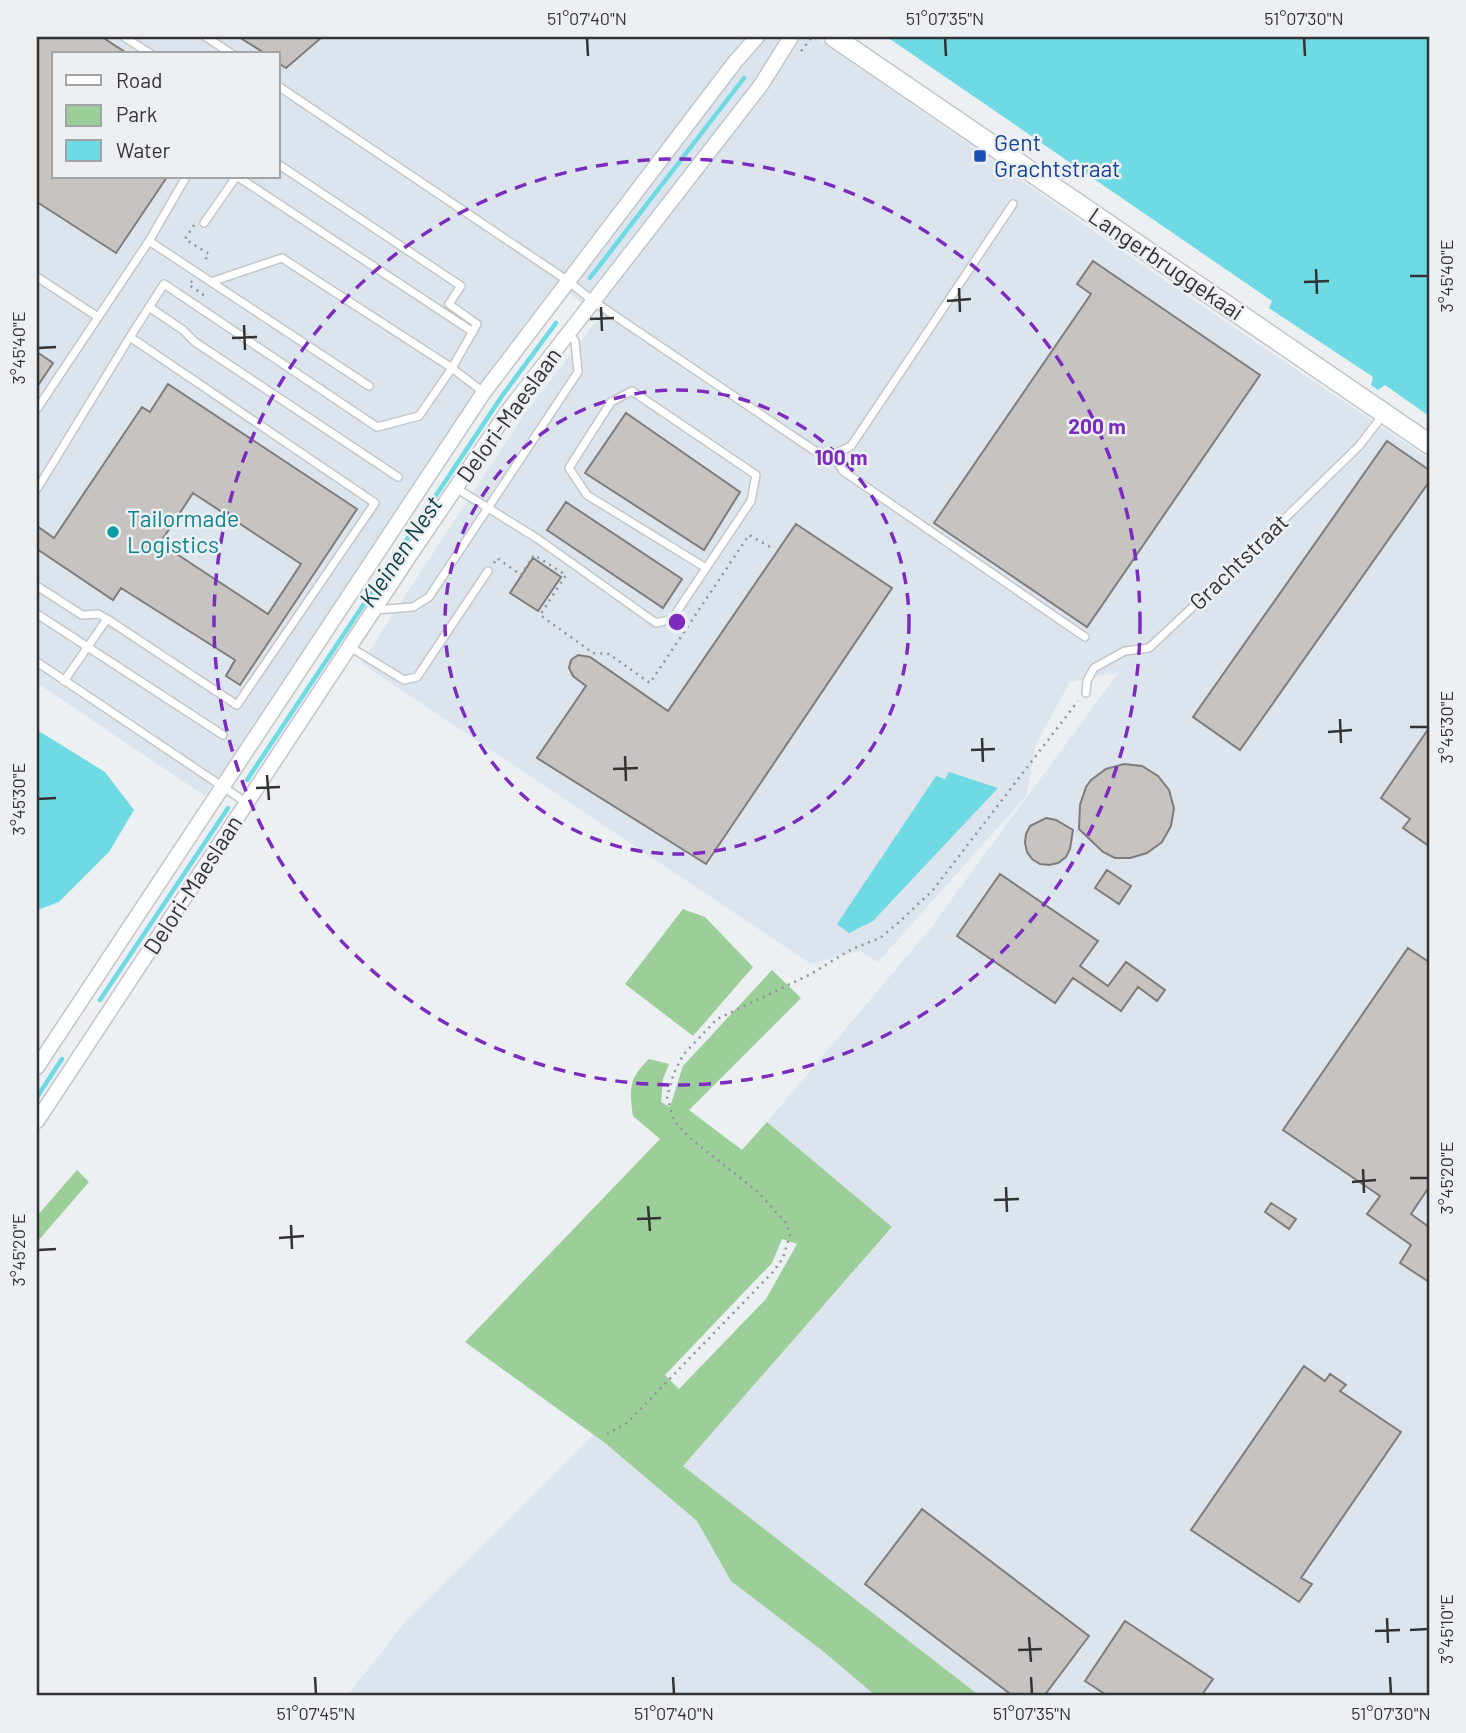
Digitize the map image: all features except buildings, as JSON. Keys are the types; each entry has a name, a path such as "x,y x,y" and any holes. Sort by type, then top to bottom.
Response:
{"main road":[{"name":"Langerbruggekaai","path":"834,37 1429,444"}],"street":[{"name":"Delori-Maeslaan","path":"37,1067 484,392 735,62 757,37"},
{"name":"Delori-Maeslaan","path":"37,1121 508,411 761,85 791,37"}],"lane":[{"path":"124,37 148,52"},
{"path":"206,37 229,52"},
{"path":"280,87 815,451 833,455 851,446 1013,204"},
{"path":"37,489 164,284 377,427 419,416 452,368 477,324 449,304 461,286 280,165"},
{"path":"37,409 149,241 185,178"},
{"path":"204,223 236,178"},
{"path":"239,178 473,332"},
{"path":"149,241 369,386"},
{"path":"211,282 282,258 443,362 484,392"},
{"path":"37,277 99,317"},
{"path":"149,307 183,330 195,342 398,477"},
{"path":"374,610 413,607 429,597 578,372 575,341 568,332"},
{"path":"37,586 82,615 98,614 107,619 237,705 375,503 130,337"},
{"path":"456,488 538,539 656,623 672,619 751,501 756,475 632,391 611,402 569,468 587,495 706,568"},
{"name":"Grachtstraat","path":"1086,692 1087,681 1094,668 1125,651 1149,648 1359,446 1384,413"},
{"path":"833,455 844,471 1085,637"},
{"path":"350,647 404,680 417,677 488,571"},
{"path":"37,614 223,735"},
{"path":"64,681 107,619"},
{"path":"37,662 247,803"}],"path":[{"path":"796,58 812,37"},
{"path":"607,1434 627,1423 774,1272 783,1258 790,1236 786,1223 757,1191 691,1139 674,1121 667,1097 683,1055 717,1019 809,975 852,948 880,939 897,924 933,890 1086,692"}],"shaded area":[{"path":"37,37 815,37 1177,289 1429,459 1429,1696 980,1696 682,1466 892,1228 767,1122 929,930 1119,672 1070,682 1036,744 1026,796 878,962 860,951 811,964 361,663 523,416 600,316 559,286 205,796 37,683"},
{"path":"594,1434 697,1521 731,1581 824,1652 876,1696 347,1696 405,1622"}],"green space":[{"path":"683,909 705,917 753,967 693,1036 625,984"},
{"path":"772,970 801,998 689,1110 742,1150 767,1122 892,1227 683,1466 980,1696 876,1696 824,1652 731,1581 697,1521 605,1443 465,1342 660,1139 633,1116 632,1084 642,1066 649,1059 669,1064 663,1079 661,1102 670,1107 683,1066","holes":["782,1239 797,1244 766,1299 679,1389 665,1375 772,1263"]},
{"path":"77,1170 89,1182 37,1242 37,1216"}],"water":[{"path":"887,37 1429,37 1429,416 1385,385 1378,390 1371,385 1373,377 1269,308 1272,301"},
{"path":"37,730 105,772 134,810 109,852 59,902 37,910"},
{"path":"949,772 998,788 873,921 849,933 837,924 936,776 945,779"}],"waterway":[{"name":"Kleinen Nest","path":"590,278 744,78"},
{"name":"Kleinen Nest","path":"247,780 502,396 556,323"},
{"name":"Kleinen Nest","path":"100,1000 228,808"},
{"name":"Kleinen Nest","path":"37,1097 62,1059"}],"place":[{"name":"Gent Grachtstraat","path":"980,156"},
{"name":"Tailormade Logistics","path":"113,532"}]}
